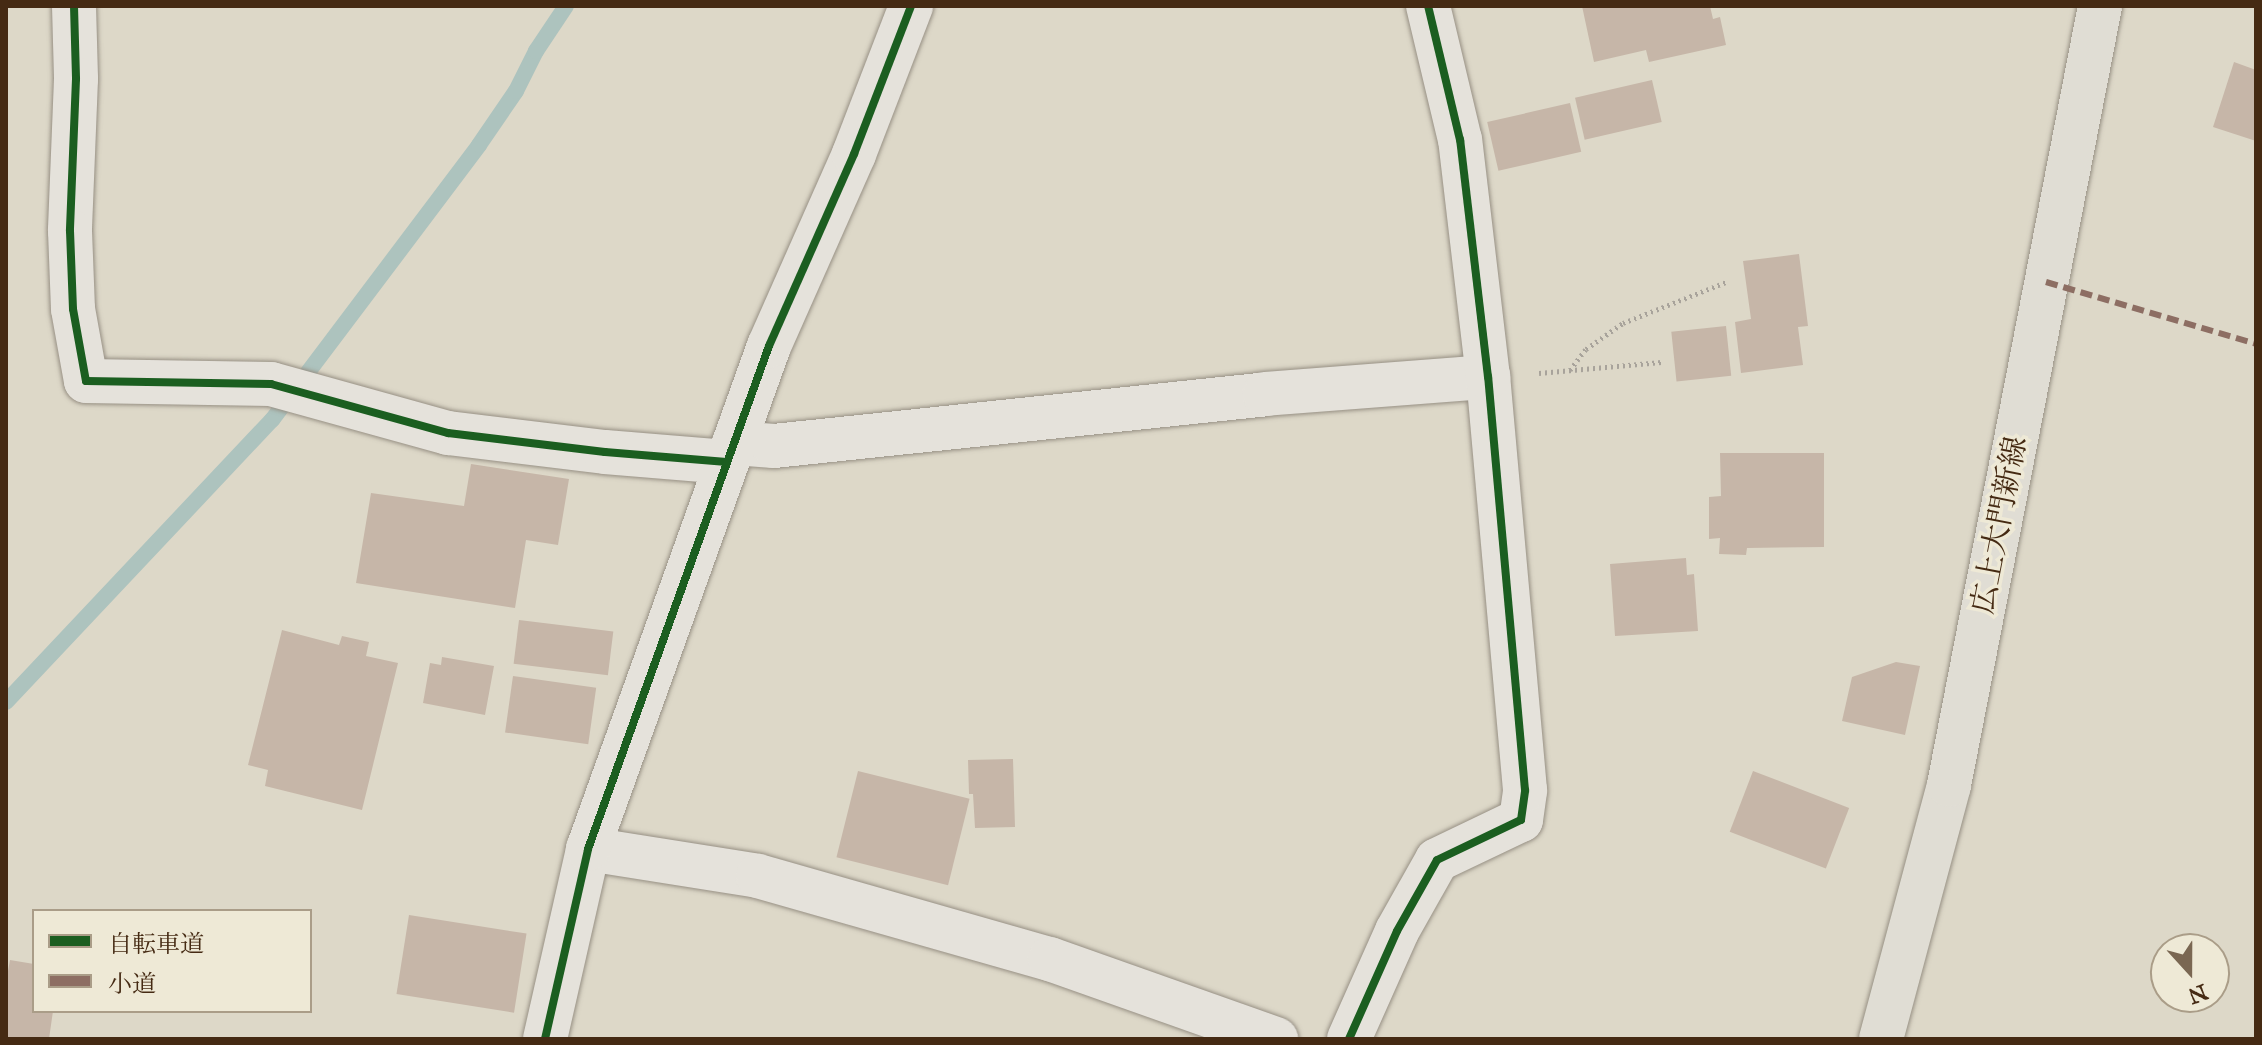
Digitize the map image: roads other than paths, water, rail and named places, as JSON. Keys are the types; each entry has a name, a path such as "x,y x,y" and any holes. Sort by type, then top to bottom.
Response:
{"main road":[{"name":"広上大門新線","path":"1881,1039 1949,785 2100,6"}],"street":[{"path":"74,6 76,79 70,231 73,309 86,381 271,384 448,433 605,452 731,452 1265,394 1488,377"},
{"path":"545,1039 588,849 769,346 854,154 911,6"},
{"path":"1349,1039 1397,931 1437,860 1521,820 1525,790 1488,377 1460,140 1428,6"},
{"path":"588,849 758,876 1050,959 1276,1039"}],"waterway":[{"path":"6,702 272,420 479,145 516,91 536,51 566,6"}]}
